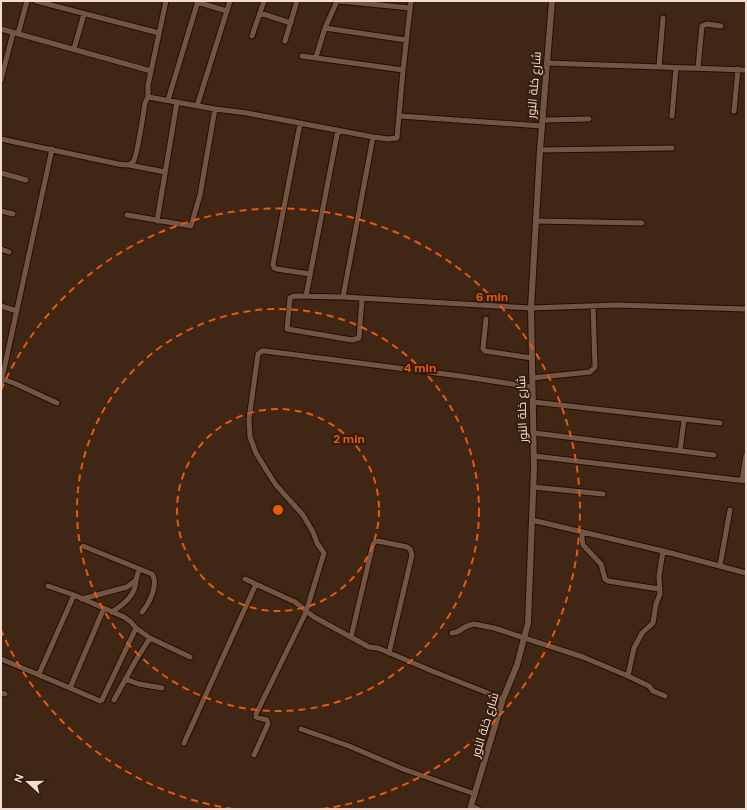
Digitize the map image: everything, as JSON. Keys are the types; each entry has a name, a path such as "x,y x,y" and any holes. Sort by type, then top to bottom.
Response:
{"street":[{"path":"1,80 27,1"},
{"path":"36,1 159,33"},
{"path":"129,165 133,162 145,103 148,97 151,72 166,1"},
{"path":"197,106 230,1"},
{"path":"252,36 264,1"},
{"path":"285,41 297,1"},
{"path":"316,58 325,28 338,1 410,8"},
{"path":"148,97 247,113 373,137 388,139 397,138 411,1"},
{"name":"شارع خلة النور","path":"470,808 504,699 517,665 528,623 534,456 531,308 540,150 552,1"},
{"path":"168,100 197,2 227,11"},
{"path":"260,13 291,23"},
{"path":"74,49 84,14"},
{"path":"659,67 663,18"},
{"path":"698,68 702,26 707,24 721,26"},
{"path":"325,28 406,40"},
{"path":"1,29 151,72"},
{"path":"302,56 403,70"},
{"path":"547,63 746,70"},
{"path":"672,116 676,68"},
{"path":"734,111 738,69"},
{"path":"157,221 177,102"},
{"path":"127,215 191,226 200,195 215,109"},
{"path":"400,116 542,123 589,118"},
{"path":"300,124 273,264 274,268 277,269 310,274"},
{"path":"306,296 338,130"},
{"path":"343,298 373,137"},
{"path":"1,139 118,164 165,172"},
{"path":"540,150 672,148"},
{"path":"52,149 2,381 14,383 57,403"},
{"path":"1,173 26,180"},
{"path":"1,211 13,214"},
{"path":"536,221 642,223"},
{"path":"1,249 9,252"},
{"path":"362,299 359,338 352,340 287,328 290,298 294,296 306,296 531,308 617,305 746,310"},
{"path":"1,306 17,310"},
{"path":"532,378 590,372 593,370 595,367 592,306"},
{"path":"486,319 483,349 485,351 532,358"},
{"path":"254,755 268,724 267,720 256,717 256,714 306,612 324,553 317,543 313,532 303,515 276,485 267,471 256,453 250,437 249,419 258,354 262,351 460,376 532,387"},
{"path":"533,402 720,424"},
{"path":"680,451 684,420"},
{"path":"534,433 714,455"},
{"path":"534,456 744,481 746,455"},
{"path":"533,487 603,494"},
{"path":"720,565 730,510"},
{"path":"532,520 720,565 746,573"},
{"path":"582,532 583,545 601,564 605,579 608,581 659,589"},
{"path":"351,637 373,544 378,541 407,547 410,549 412,555 389,653"},
{"path":"83,546 152,574 155,578 153,590 146,608 142,612"},
{"path":"628,676 634,648 639,638 653,623 656,604 660,594 658,576 663,551"},
{"path":"112,612 125,603 132,595 139,569"},
{"path":"245,579 295,602 306,612 369,647 389,653 504,699"},
{"path":"82,599 127,587 136,580"},
{"path":"184,743 256,584"},
{"path":"48,586 104,608 131,622 136,628 150,638 190,657"},
{"path":"39,674 74,595"},
{"path":"70,688 104,608"},
{"path":"452,633 474,624 494,628 583,657 628,676 649,686 653,691 665,696"},
{"path":"1,659 100,701 102,700 136,628"},
{"path":"114,700 150,638"},
{"path":"125,679 139,684 162,688"},
{"path":"301,729 349,746 403,769 474,794"},
{"path":"470,808 478,809"}]}
